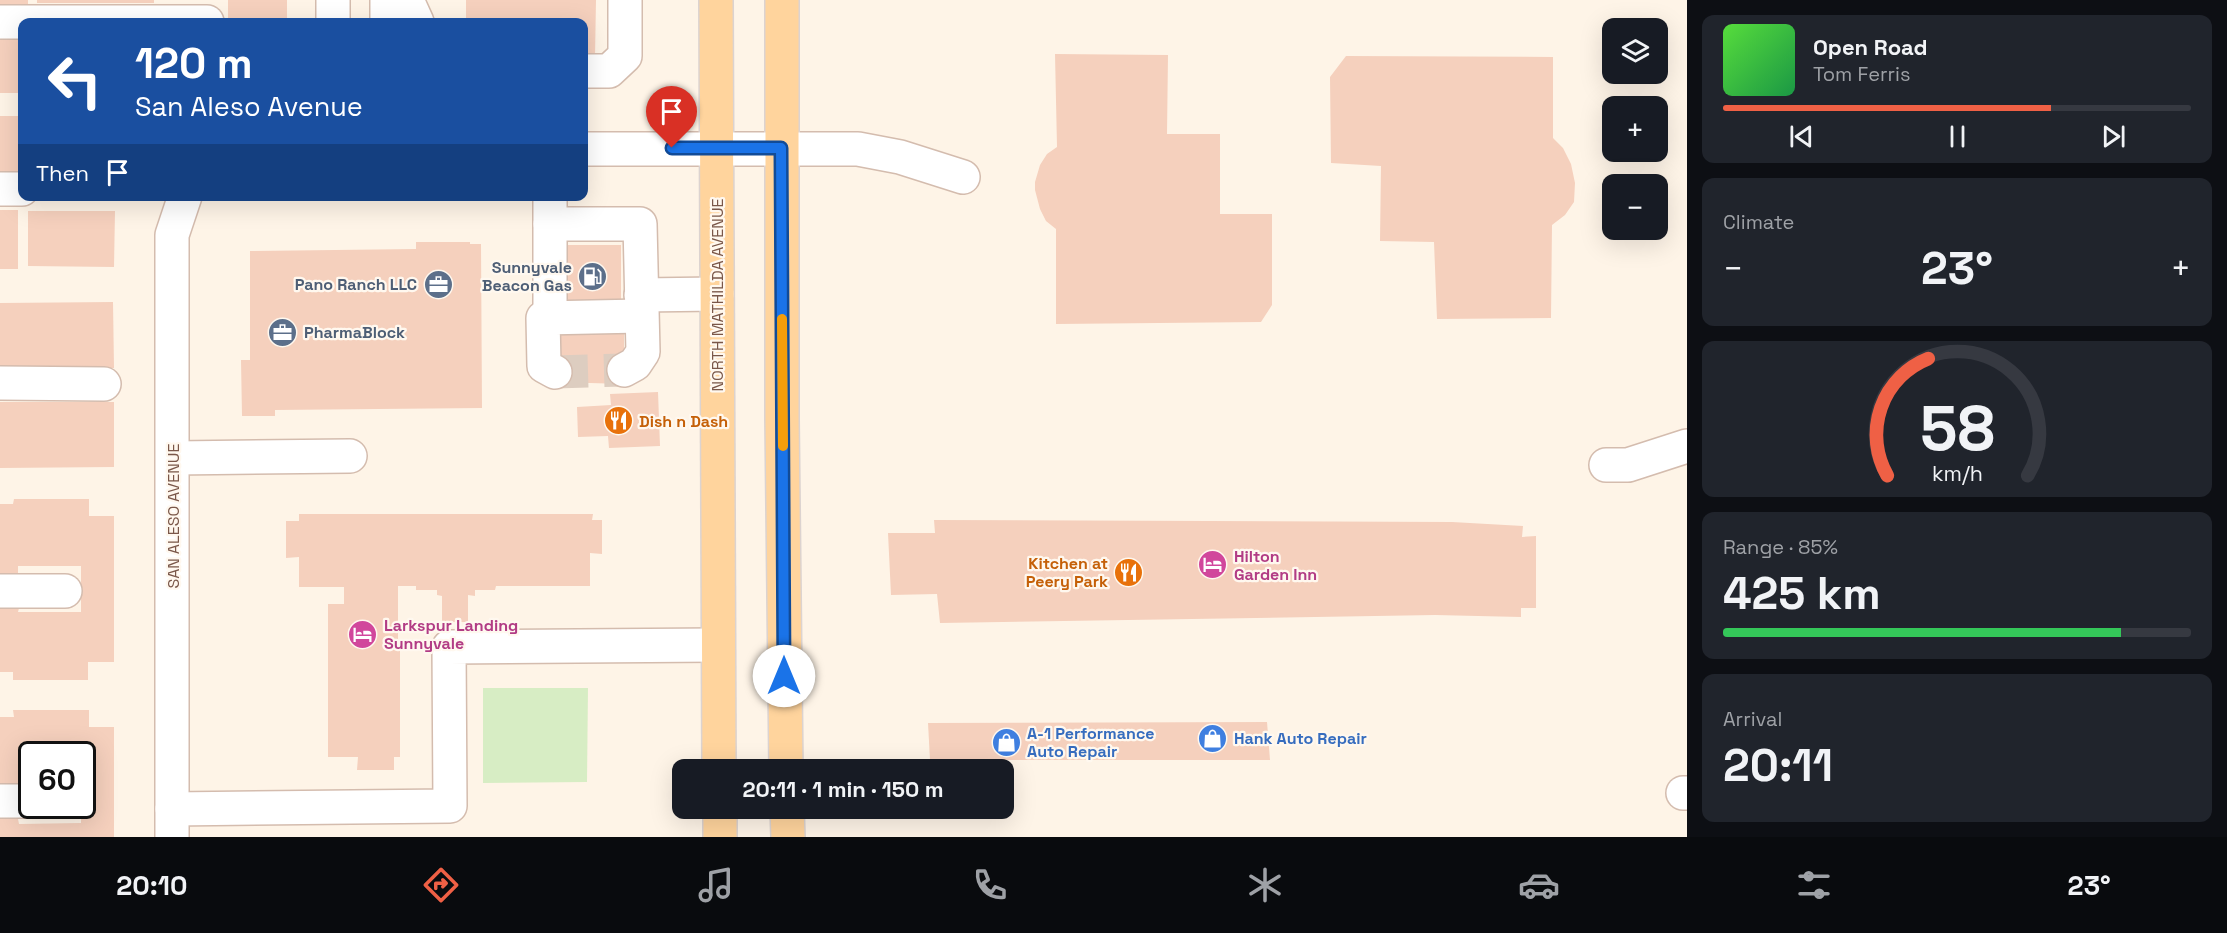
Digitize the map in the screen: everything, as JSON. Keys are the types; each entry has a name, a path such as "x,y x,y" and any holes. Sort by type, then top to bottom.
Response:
{"main road":[{"name":"NORTH MATHILDA AVENUE","path":"716,0 719,759"},
{"path":"782,0 786,759"},
{"path":"720,819 720,837"},
{"path":"787,819 788,837"}],"street":[{"path":"333,0 333,18"},
{"path":"387,0 387,18"},
{"path":"407,0 415,18"},
{"path":"588,70 609,71 625,56 625,0"},
{"path":"118,18 207,15"},
{"path":"0,22 18,21"},
{"path":"588,149 858,149 900,157 963,177"},
{"path":"0,189 18,189"},
{"name":"SAN ALESO AVENUE","path":"172,823 174,458 172,235 183,201"},
{"path":"550,317 550,210 640,224 643,352 635,364 624,370"},
{"path":"555,372 544,366 543,318 717,294"},
{"path":"0,383 104,384"},
{"path":"1606,465 1628,465 1687,446"},
{"path":"174,458 350,456"},
{"path":"0,591 65,591"},
{"path":"172,823 450,806 449,647 718,645"},
{"path":"0,801 18,801"}],"green space":[{"path":"483,688 588,688 587,782 483,783"}],"building":[{"path":"0,0 28,0 28,4 0,4"},
{"path":"37,0 154,0 154,3 37,3"},
{"path":"228,0 287,0 287,18 228,18"},
{"path":"466,0 596,0 595,57 588,56 588,18 466,18"},
{"path":"0,34 18,34 18,93 0,93"},
{"path":"1055,54 1168,55 1167,134 1220,134 1220,214 1272,214 1272,305 1261,322 1056,324 1056,229 1046,221 1035,190 1040,165 1047,154 1057,147"},
{"path":"1346,56 1553,57 1553,138 1563,148 1571,164 1575,183 1574,202 1565,215 1552,225 1551,318 1437,319 1434,242 1380,241 1381,166 1331,163 1330,77"},
{"path":"0,116 18,116 18,174 0,174"},
{"path":"0,210 18,210 18,269 0,269"},
{"path":"28,211 115,211 114,267 28,266"},
{"path":"416,242 481,244 482,408 275,410 275,416 242,416 241,360 250,360 250,251 416,249"},
{"name":"Sunnyvale Beacon Gas","path":"565,245 621,245 621,306 565,307"},
{"path":"113,302 114,368 0,368 0,303"},
{"path":"555,334 624,334 624,384 555,382"},
{"name":"Dish n Dash","path":"658,392 660,446 609,448 608,436 578,437 577,407 611,405 610,394"},
{"path":"0,402 114,402 114,467 0,468"},
{"path":"14,499 89,499 89,516 114,516 114,662 88,662 88,680 13,680 13,672 0,672 0,608 19,608 18,612 81,612 81,566 18,566 18,574 0,574 0,504 13,504"},
{"name":"Larkspur Landing Sunnyvale","path":"299,514 593,514 592,520 602,520 602,554 590,553 590,586 496,586 495,590 475,590 475,596 468,595 468,622 442,622 442,596 437,595 437,590 416,590 416,586 398,586 400,757 394,757 394,770 357,770 358,757 328,757 328,604 344,604 344,587 299,587 299,557 286,558 286,521 299,521"},
{"name":"Hilton Garden Inn","path":"934,520 1452,522 1523,526 1522,537 1536,536 1536,608 1521,608 1521,617 1435,615 940,623 937,594 891,595 888,533 935,533"},
{"path":"13,710 89,710 89,727 114,727 114,837 0,837 0,819 18,819 19,824 81,823 81,819 96,819 96,741 18,741 18,785 0,785 0,717 14,717"},
{"path":"1267,722 1270,760 930,759 928,723"}],"tunnel":[{"path":"555,372 624,370"}],"slow traffic":[{"path":"782,319 783,446"}],"place":[{"name":"Sunnyvale Beacon Gas","path":"593,276"},
{"name":"Pano Ranch LLC","path":"438,284"},
{"name":"PharmaBlock","path":"283,332"},
{"name":"Dish n Dash","path":"618,421"},
{"name":"Hilton Garden Inn","path":"1213,565"},
{"name":"Kitchen at Peery Park","path":"1129,572"},
{"name":"Larkspur Landing Sunnyvale","path":"363,634"},
{"name":"Hank Auto Repair","path":"1213,738"},
{"name":"A-1 Performance Auto Repair","path":"1006,742"}],"route":[{"path":"672,148 781,148 784,676"}]}
